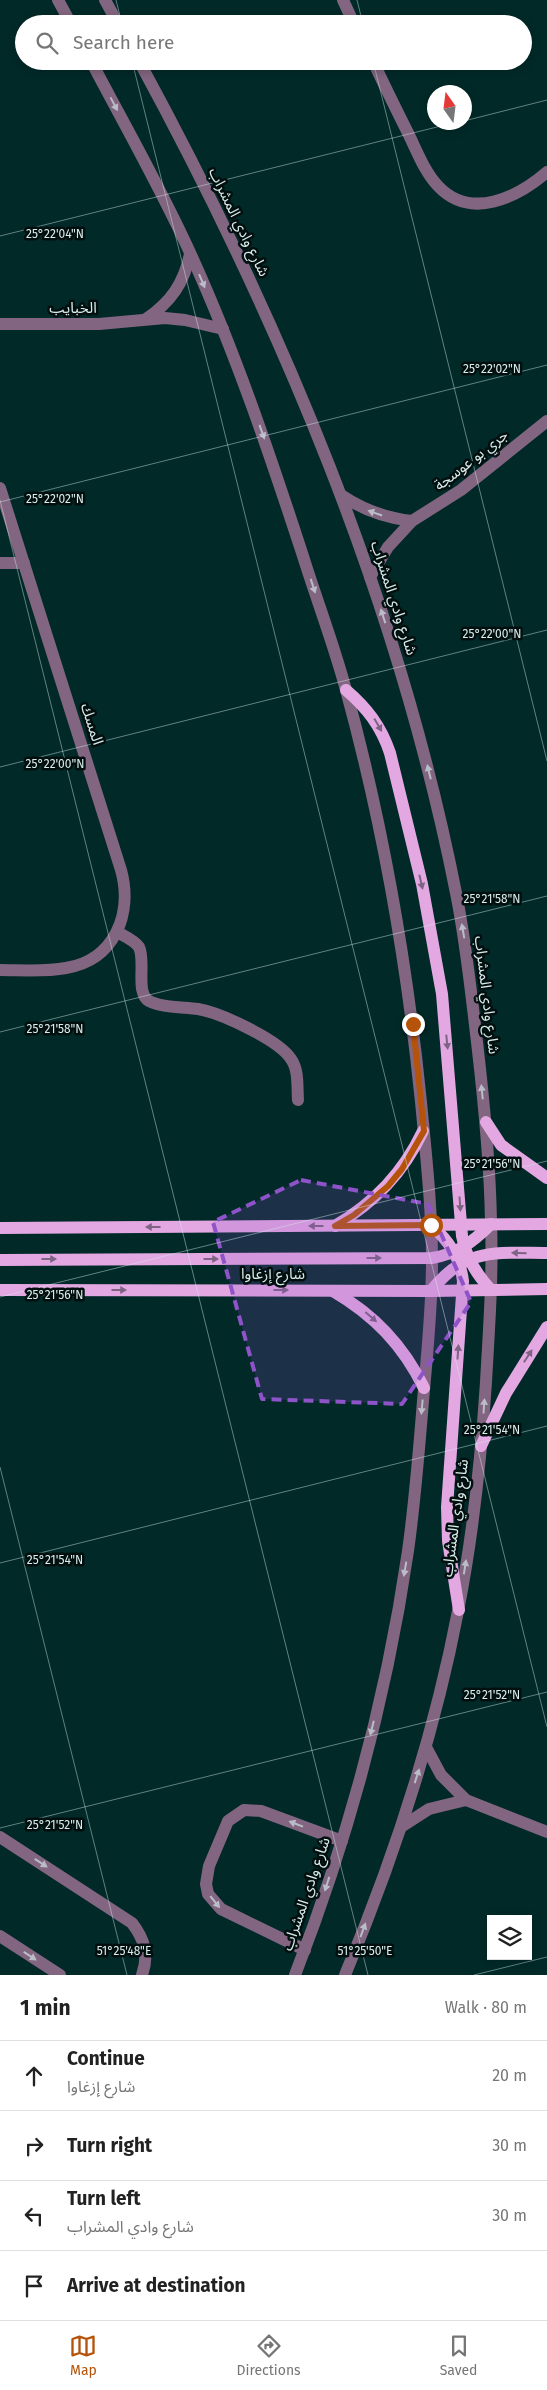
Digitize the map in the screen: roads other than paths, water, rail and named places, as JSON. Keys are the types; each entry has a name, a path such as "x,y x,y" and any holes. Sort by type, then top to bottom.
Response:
{"main road":[{"path":"346,690 374,718 384,735 390,753 422,884 442,994 461,1225 464,1290 447,1507 451,1567 459,1610"},
{"path":"486,1122 501,1145 547,1178"},
{"path":"335,1226 366,1206 388,1186 402,1169 424,1131"},
{"path":"431,1291 491,1224"},
{"path":"0,1228 547,1224"},
{"path":"431,1225 462,1255 491,1290"},
{"path":"0,1260 432,1258 492,1253 547,1253"},
{"name":"شارع إزغاوا","path":"0,1290 431,1291 547,1288"},
{"path":"331,1290 351,1301 386,1331 401,1348 424,1388"},
{"path":"482,1446 506,1393 547,1327"}],"street":[{"path":"58,0 66,15"},
{"path":"105,0 113,15"},
{"path":"343,0 350,15"},
{"name":"شارع وادي المشراب","path":"96,70 152,174 190,254 223,329 271,457 346,690 386,857 401,940 413,1024 424,1131 432,1258 424,1388 408,1552 396,1618 367,1750 342,1841 295,1975"},
{"name":"شارع وادي المشراب","path":"144,70 200,179 295,379 341,495 396,656 445,840 468,963 486,1122 492,1253 491,1290 482,1446 459,1610 426,1747 401,1827 346,1975"},
{"path":"377,70 423,165 446,193 466,202 488,203 505,200 520,192 547,172"},
{"path":"146,319 176,292 183,280 190,254"},
{"name":"الخبايب","path":"0,324 99,324 146,319 185,320 223,329"},
{"name":"جري بو عوسجة","path":"370,577 388,547 412,521 454,496 547,422"},
{"name":"المسك","path":"0,488 125,885 126,901 123,917 117,932 96,956 82,964 67,968 0,970"},
{"path":"341,495 367,511 412,521"},
{"path":"0,563 24,563"},
{"path":"117,932 135,942 138,947 142,959 142,992 146,1000 154,1003 200,1009 227,1017 282,1049 295,1065 298,1100"},
{"path":"426,1747 441,1775 466,1800 547,1832"},
{"path":"401,1827 429,1809 466,1800"},
{"path":"304,1950 220,1909 208,1894 206,1884 209,1866 228,1822 236,1814 244,1810 261,1811 342,1841"},
{"path":"0,1837 132,1923 145,1942 147,1954 142,1975"},
{"path":"0,1936 60,1975"}]}
